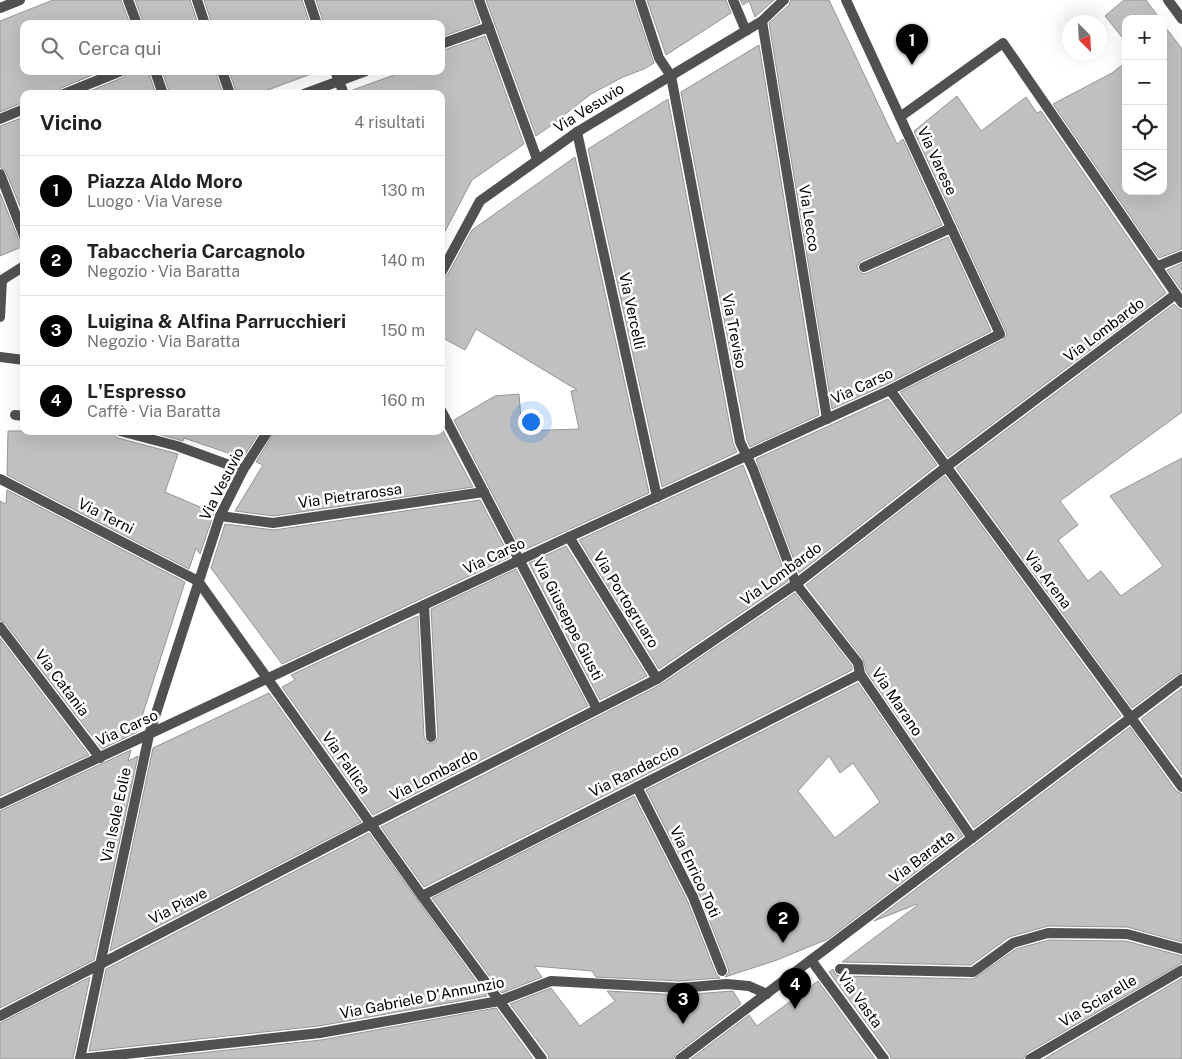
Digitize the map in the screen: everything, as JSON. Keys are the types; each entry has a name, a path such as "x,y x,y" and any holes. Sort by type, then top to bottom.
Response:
{"street":[{"path":"0,8 20,0"},
{"path":"128,0 136,20"},
{"path":"197,0 204,20"},
{"path":"308,0 316,20"},
{"path":"479,0 537,160"},
{"name":"Via Treviso","path":"640,0 660,58 671,76 740,442 796,584"},
{"path":"733,0 746,31"},
{"name":"Via Vesuvio","path":"445,265 480,201 577,132 762,21 784,0"},
{"name":"Via Varese","path":"846,0 1000,334"},
{"path":"1168,0 1182,19"},
{"name":"Via Lecco","path":"762,21 826,419"},
{"path":"445,43 488,27"},
{"path":"900,117 1003,43 1179,299"},
{"path":"74,90 111,75"},
{"path":"156,75 161,90"},
{"path":"223,75 229,90"},
{"path":"311,90 337,76 342,90"},
{"path":"0,119 20,112"},
{"name":"Via Vercelli","path":"577,132 657,497"},
{"path":"0,174 20,226"},
{"path":"864,267 951,228"},
{"path":"1158,266 1182,256"},
{"path":"0,317 1,280 20,268"},
{"name":"Via Lombardo","path":"370,824 657,679 796,584 946,467 1179,299"},
{"name":"Via Carso","path":"0,804 569,537 890,390 1000,334"},
{"path":"0,357 20,360"},
{"name":"Via Arena","path":"890,390 1182,787"},
{"name":"Via Giuseppe Giusti","path":"445,418 597,709"},
{"path":"135,435 177,446 243,470"},
{"name":"Via Vesuvio","path":"198,581 220,516 243,470 265,435"},
{"name":"Via Terni","path":"0,479 198,581"},
{"name":"Via Pietrarossa","path":"220,516 273,523 484,492"},
{"name":"Via Portogruaro","path":"569,537 657,679"},
{"name":"Via Fallica","path":"198,581 370,824 542,1059"},
{"name":"Via Isole Eolie","path":"80,1059 149,735 198,581"},
{"name":"Via Marano","path":"796,584 858,663 860,674 972,838"},
{"path":"424,605 431,737"},
{"name":"Via Catania","path":"0,627 100,758"},
{"name":"Via Randaccio","path":"422,896 860,674"},
{"name":"Via Baratta","path":"680,1059 1182,679"},
{"name":"Via Enrico Toti","path":"637,787 694,897 722,971"},
{"name":"Via Piave","path":"0,1016 370,824"},
{"path":"840,969 973,972 1013,943 1048,933 1127,934 1182,948"},
{"name":"Via Vasta","path":"811,960 884,1059"},
{"name":"Via Sciarelle","path":"1030,1059 1182,970"},
{"name":"Via Gabriele D'Annunzio","path":"80,1059 320,1033 499,1001 551,981 680,988 726,984 749,986 767,994"}],"building":[{"path":"53,0 121,0 128,20 20,20 20,75 92,75 60,90 20,90 20,104 0,112 0,21"},
{"path":"135,0 190,0 197,20 142,20"},
{"path":"204,0 302,0 309,20 211,20"},
{"path":"316,0 472,0 480,23 445,36 445,20 323,20"},
{"path":"486,0 633,0 654,63 591,94 536,136"},
{"path":"647,0 726,0 731,13 666,55"},
{"path":"740,0 774,0 755,17 749,1 743,5"},
{"path":"791,0 829,0 897,144 903,139 942,225 861,261 857,266 858,270 863,274 867,273 948,237 991,331 887,384 832,409 769,23 789,5"},
{"path":"1124,0 1146,0 1157,15 1122,15 1122,37 1106,15"},
{"path":"1167,29 1182,49 1182,249 1159,258 1053,104 1112,73 1122,65 1122,195 1167,195"},
{"path":"485,36 524,144 472,180 445,231 445,90 353,90 394,75 445,75 445,50"},
{"path":"759,45 819,415 750,447 747,440 681,92"},
{"path":"125,75 149,75 155,90 93,90"},
{"path":"163,75 216,75 222,90 169,90"},
{"path":"230,75 308,75 268,90 236,90"},
{"path":"957,96 981,131 1026,97 1037,113 1041,111 1166,293 948,457 900,392 1003,340 1007,334 914,131"},
{"path":"668,99 733,443 737,452 662,487 588,149"},
{"path":"20,118 20,206 6,172 0,167 0,126"},
{"path":"575,157 649,493 522,551 454,420 495,396 519,394 522,431 579,429 571,391 577,390 476,329 465,350 445,339 445,277 472,230"},
{"path":"0,193 20,240 20,248 0,256"},
{"path":"1182,263 1182,291 1167,270"},
{"path":"1174,304 1182,310 1182,412 1060,501 1078,525 1058,540 1088,581 1101,571 1121,596 1163,566 1110,496 1182,458 1182,672 1132,708 956,468"},
{"path":"888,399 937,465 799,573 756,459"},
{"path":"8,431 20,431 20,435 115,435 118,438 178,454 165,492 214,513 200,554 196,548 189,569 7,475"},
{"path":"445,434 473,487 273,516 235,511 263,465 256,462 273,435"},
{"path":"162,435 257,435 243,458 184,438 183,441"},
{"path":"743,465 788,581 659,669 579,540"},
{"path":"945,476 1121,716 974,828 866,671 863,659 806,585"},
{"path":"7,490 185,582 137,732 102,749 5,623 0,620 0,501 6,504"},
{"path":"480,500 510,557 282,664 211,568 225,524 274,530"},
{"path":"566,546 647,676 600,700 529,563"},
{"path":"516,569 588,706 373,815 282,687 295,680 291,675 418,616 424,737 427,743 434,743 438,737 431,609"},
{"path":"795,593 852,666 852,670 424,887 381,827 660,685"},
{"path":"0,638 89,755 0,796"},
{"path":"858,683 963,836 828,939 777,960 725,977 729,972 728,968 699,894 646,790","holes":["829,756 840,773 853,763 880,802 835,838 798,791"]},
{"path":"1182,688 1182,775 1141,719"},
{"path":"269,693 361,822 110,951 153,748"},
{"path":"1130,727 1176,791 1182,794 1182,942 1127,927 1048,926 1009,937 971,965 842,962 918,905 874,921"},
{"path":"131,750 128,761 138,756 94,960 0,1008 0,811"},
{"path":"634,796 687,900 716,974 720,978 680,981 596,977 592,971 534,966 542,977 502,993 432,898"},
{"path":"369,833 487,996 319,1026 89,1051 106,969"},
{"path":"1049,940 1126,941 1182,956 1182,963 1027,1053 1023,1059 891,1059 890,1055 829,972 833,969 836,975 840,976 973,979 1016,949"},
{"path":"90,977 73,1059 0,1059 0,1023"},
{"path":"1182,978 1182,1059 1044,1059"},
{"path":"818,981 875,1059 691,1059 749,1015 757,1026"},
{"path":"551,988 580,1026 615,1001 607,991 680,995 733,991 741,1004 676,1054 673,1059 549,1059 510,1004"},
{"path":"496,1008 533,1059 144,1059 321,1040"}],"place":[{"name":"Piazza Aldo Moro","path":"912,65"},
{"name":"Tabaccheria Carcagnolo","path":"783,943"},
{"name":"L'Espresso","path":"795,1009"},
{"name":"Luigina & Alfina Parrucchieri","path":"683,1024"}]}
